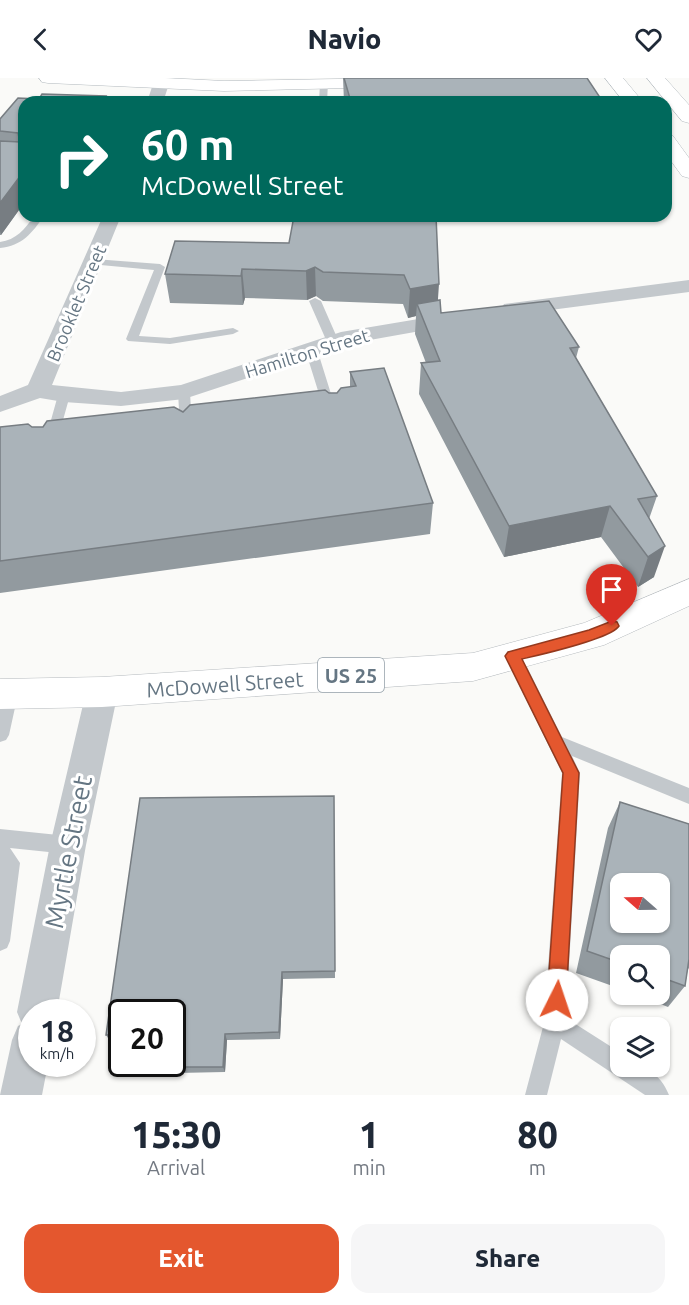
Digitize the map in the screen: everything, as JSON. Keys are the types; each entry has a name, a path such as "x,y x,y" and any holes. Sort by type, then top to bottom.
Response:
{"main road":[{"path":"48,78 224,86 405,81"},
{"path":"614,78 629,96"},
{"path":"656,78 671,96"},
{"path":"672,97 689,117"},
{"path":"672,149 689,172"},
{"name":"McDowell Street","path":"5,694 102,692 473,667 592,635 689,592"}],"street":[{"path":"157,96 161,84"},
{"name":"Brooklet Street","path":"38,390 110,222"},
{"name":"Hamilton Street","path":"38,390 64,395 121,399 184,392 349,337 545,303 689,286"},
{"path":"0,405 38,390"},
{"name":"Myrtle Street","path":"39,999 68,845 102,692"},
{"path":"21,1095 25,1077"}],"lane":[{"path":"323,96 324,83"},
{"path":"0,245 10,245 27,234 35,222"},
{"path":"94,262 160,267 132,339 170,341 234,331"},
{"path":"315,301 333,342"},
{"path":"311,350 333,419"},
{"path":"184,392 187,437"},
{"path":"47,453 64,395"},
{"path":"513,656 571,773 555,1023 536,1095"},
{"path":"0,735 5,694"},
{"path":"555,742 689,796"},
{"path":"0,838 68,845"},
{"path":"0,849 11,863 0,940"},
{"path":"555,1023 610,1059"},
{"path":"637,1077 655,1089 658,1095"}],"building":[{"path":"344,78 587,78 599,96 349,96"},
{"path":"42,94 106,96 41,96"},
{"path":"18,98 18,133 0,131 0,119"},
{"path":"0,141 18,142 18,179 0,203"},
{"path":"293,222 436,222 439,284 410,289 404,275 323,272 315,267 306,271 242,269 241,276 165,274 175,241 289,243"},
{"path":"440,300 441,313 549,301 579,347 570,348 657,496 638,499 665,546 648,557 610,506 509,526 421,363 440,361 417,304"},
{"path":"384,368 433,503 0,561 0,427 28,424 32,427 43,427 47,421 174,407 183,412 190,405 325,390 329,393 337,393 341,388 356,386 350,372"},
{"path":"334,796 335,971 282,972 279,1032 225,1034 223,1067 186,1067 186,999 111,999 140,798"},
{"path":"620,802 689,824 689,959 685,986 670,981 670,945 610,945 610,959 587,951"}],"route":[{"path":"557,1000 571,773 513,656 592,635 612,626"}]}
